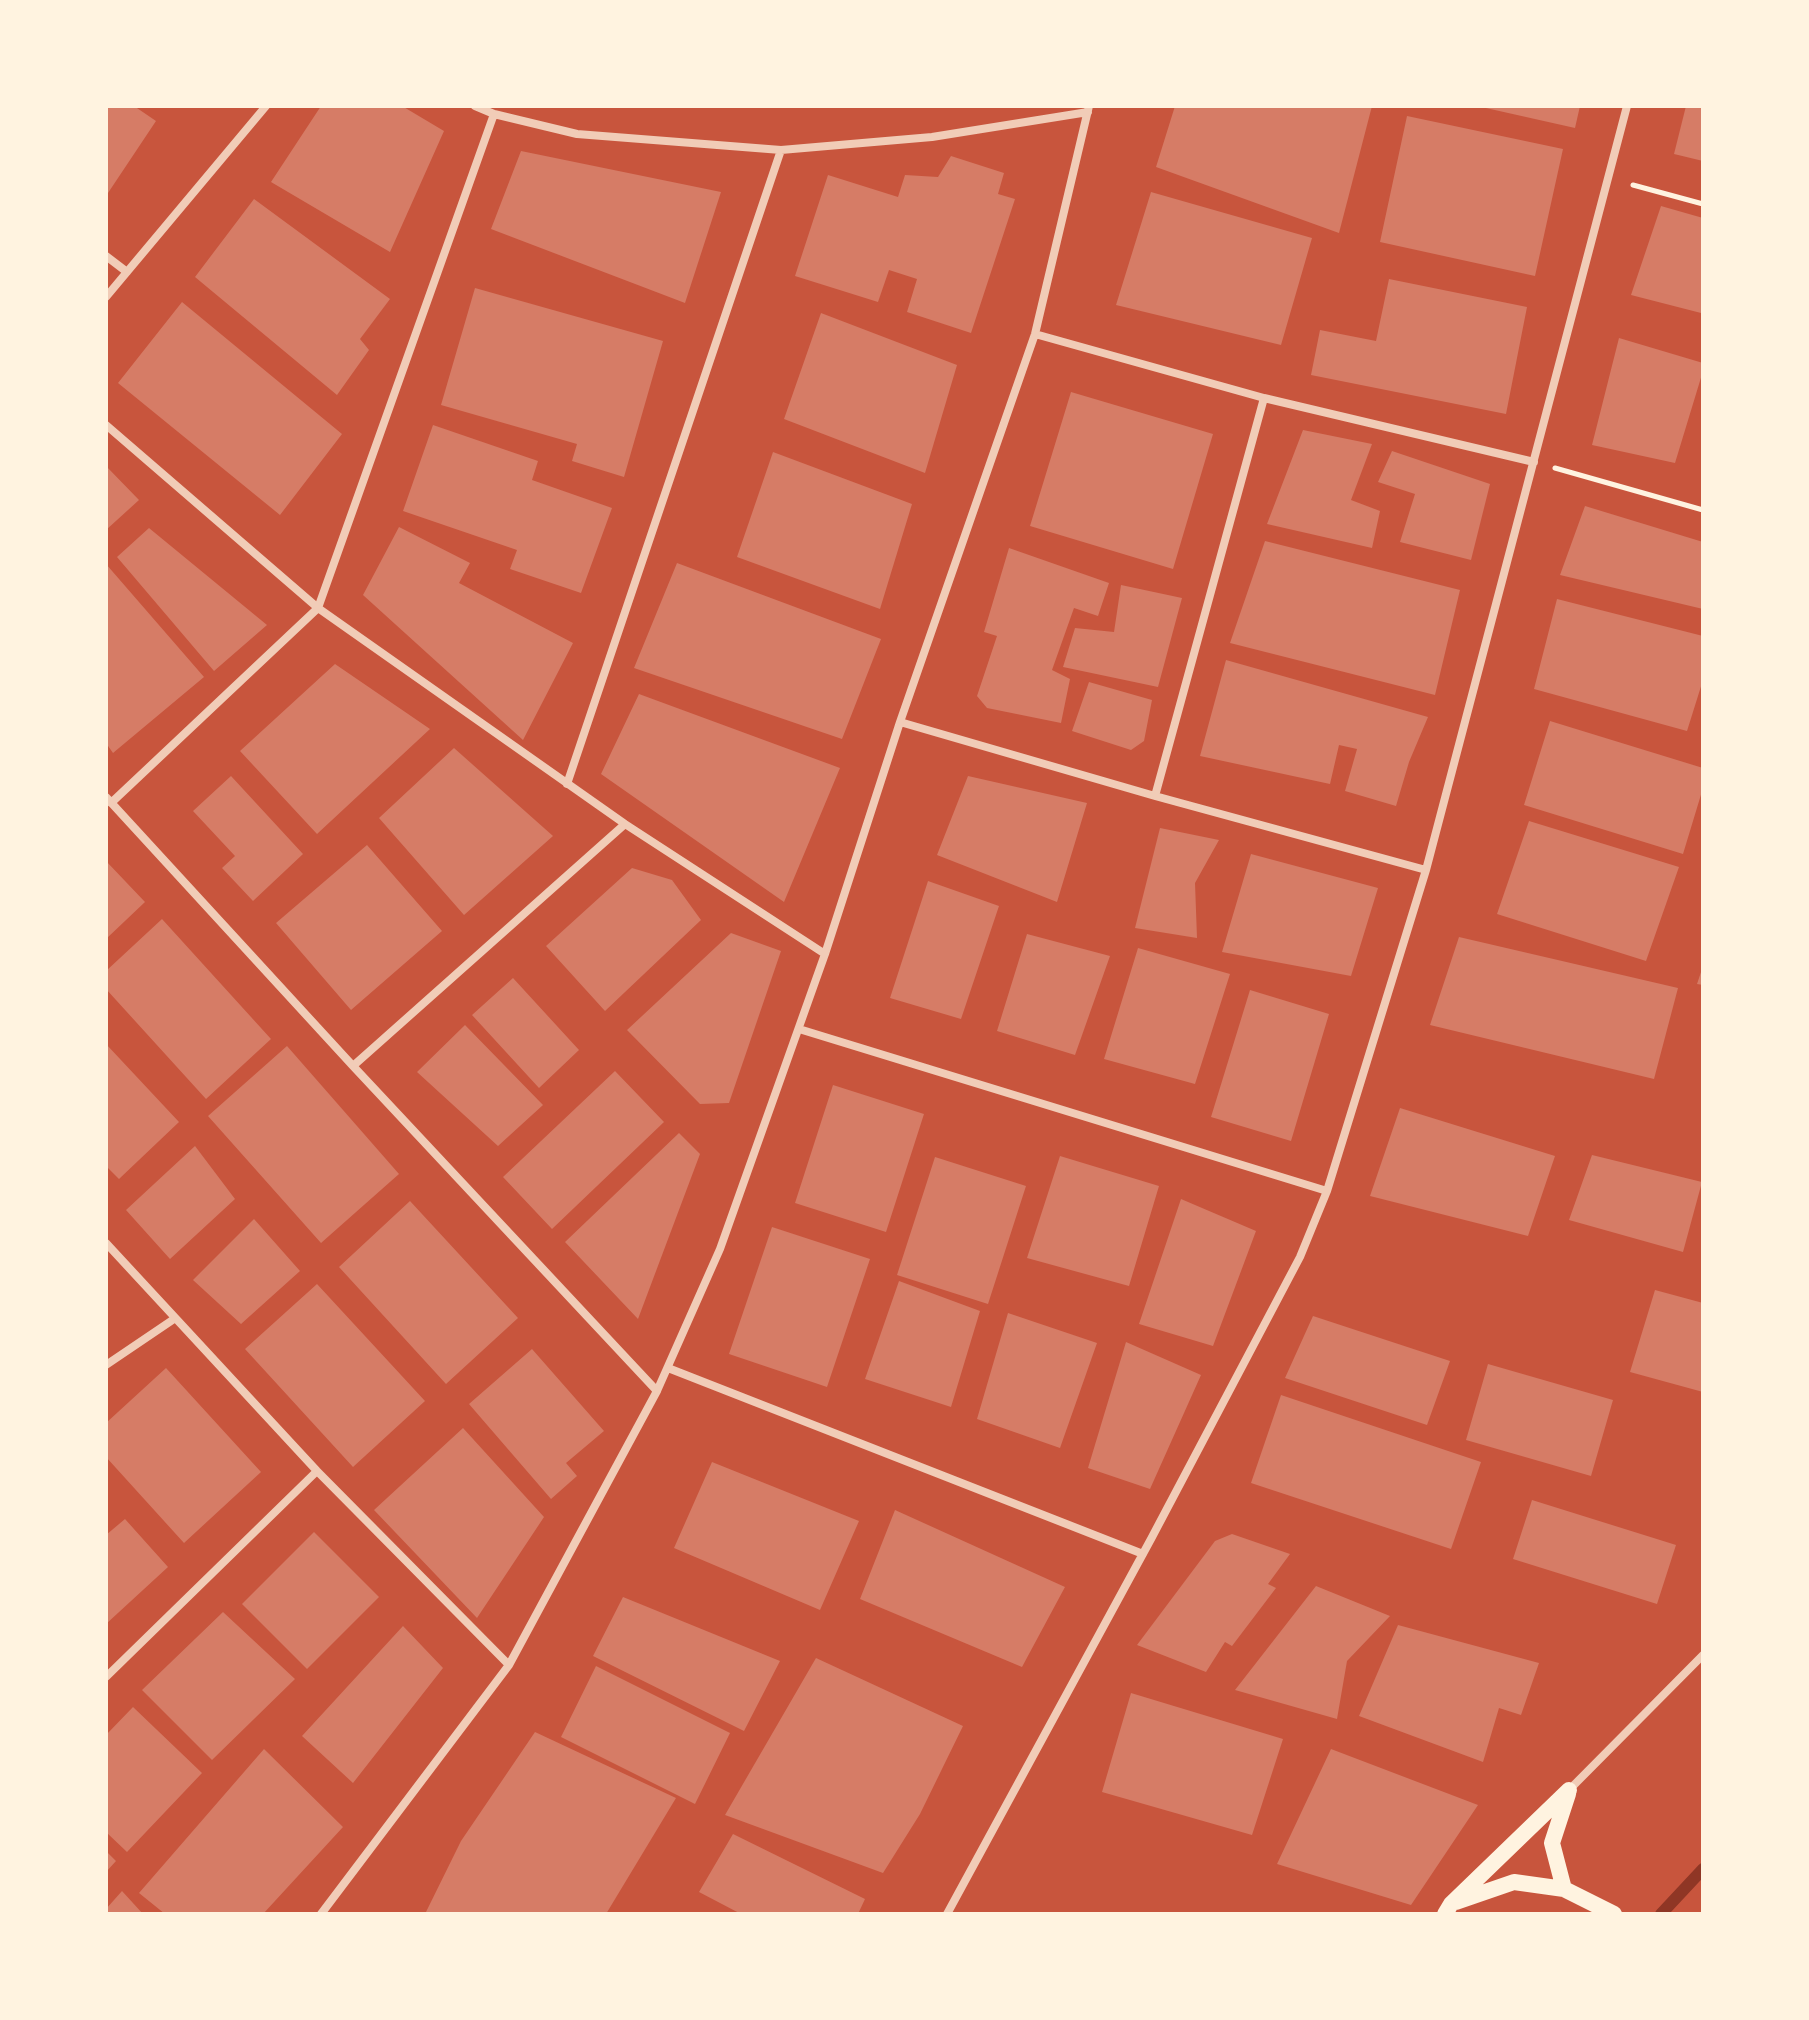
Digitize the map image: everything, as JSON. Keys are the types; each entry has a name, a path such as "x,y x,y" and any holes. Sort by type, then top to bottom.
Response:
{"main road":[{"path":"1564,1889 1552,1843 1569,1790"},
{"path":"1448,1909 1569,1790"},
{"path":"1448,1909 1514,1882 1564,1889 1614,1914"}],"street":[{"path":"106,297 266,106"},
{"path":"321,1914 509,1665 657,1391 720,1249 825,954 900,722 1035,334 1088,109 932,137 781,150 577,134 494,114 475,106"},
{"path":"947,1914 1300,1257 1327,1191 1426,870 1627,106"},
{"path":"494,114 318,608 109,800 657,1391"},
{"path":"567,784 781,150"},
{"path":"106,256 127,272"},
{"path":"1035,334 1264,398 1534,462"},
{"path":"1155,796 1264,398"},
{"path":"106,425 318,608 625,824 825,954"},
{"path":"900,722 1426,870"},
{"path":"353,1066 625,824"},
{"path":"799,1029 1327,1191"},
{"path":"106,1243 317,1471 509,1665"},
{"path":"106,1365 174,1319"},
{"path":"668,1368 1143,1554"},
{"path":"106,1677 317,1471"},
{"path":"1569,1790 1703,1655"}],"path":[{"path":"1608,179 1703,204"},
{"path":"1534,462 1703,510"}],"building":[{"path":"106,106 134,106 156,121 106,196"},
{"path":"321,106 402,106 444,131 390,252 271,182"},
{"path":"1175,106 1372,106 1339,233 1156,167"},
{"path":"1477,106 1580,106 1575,128"},
{"path":"1686,106 1703,106 1703,161 1674,154"},
{"path":"1407,116 1563,149 1535,276 1380,242"},
{"path":"521,151 721,192 685,303 491,229"},
{"path":"951,156 1004,173 998,194 1015,199 971,333 907,312 917,279 889,270 878,302 795,276 828,175 898,197 905,175 938,177"},
{"path":"1151,192 1312,238 1281,345 1116,305"},
{"path":"254,199 390,299 360,339 369,350 337,395 195,277"},
{"path":"1661,206 1703,218 1701,313 1631,295"},
{"path":"1389,279 1527,307 1506,414 1311,375 1320,330 1376,341"},
{"path":"475,288 663,341 624,477 572,461 577,444 441,405"},
{"path":"182,302 342,434 280,515 118,383"},
{"path":"821,313 957,365 925,473 784,419"},
{"path":"1619,338 1703,363 1675,463 1592,445"},
{"path":"1071,392 1213,434 1173,569 1030,526"},
{"path":"433,425 538,461 532,480 612,508 581,593 510,569 517,550 403,511"},
{"path":"1303,430 1372,444 1351,500 1380,511 1372,548 1267,524"},
{"path":"1392,451 1490,484 1471,560 1400,542 1415,494 1378,482"},
{"path":"773,452 912,504 880,609 737,557"},
{"path":"106,466 139,500 106,530"},
{"path":"1585,506 1703,542 1703,609 1560,575"},
{"path":"399,527 470,563 459,583 573,643 523,740 363,595"},
{"path":"149,528 267,625 214,671 117,557"},
{"path":"1265,541 1460,590 1435,695 1230,643"},
{"path":"1009,548 1109,583 1098,616 1074,608 1052,670 1070,679 1061,723 987,708 977,696 997,636 984,632"},
{"path":"677,563 881,639 842,739 634,668"},
{"path":"106,564 204,677 113,753 106,743"},
{"path":"1121,585 1182,598 1158,687 1063,667 1075,628 1114,632"},
{"path":"1557,599 1703,636 1703,680 1687,731 1534,689"},
{"path":"1226,660 1428,717 1409,762 1396,806 1345,791 1357,749 1339,745 1330,784 1200,756"},
{"path":"335,664 430,729 317,834 240,751"},
{"path":"1089,682 1152,700 1144,741 1131,750 1072,731"},
{"path":"639,694 840,768 784,902 601,774"},
{"path":"1550,721 1703,768 1703,788 1683,854 1524,805"},
{"path":"454,748 553,836 464,915 379,818"},
{"path":"231,776 303,854 253,901 222,868 235,856 193,811"},
{"path":"968,776 1087,803 1057,902 937,855"},
{"path":"1529,821 1679,867 1646,961 1497,914"},
{"path":"1160,828 1219,840 1195,883 1197,938 1135,928"},
{"path":"367,845 442,931 351,1010 276,923"},
{"path":"1251,854 1378,888 1351,976 1222,952"},
{"path":"106,861 145,902 106,939"},
{"path":"632,868 672,880 701,920 605,1011 546,946"},
{"path":"928,881 999,906 961,1019 890,998"},
{"path":"162,919 271,1039 206,1099 106,989 106,971"},
{"path":"731,933 781,951 729,1103 700,1104 627,1030"},
{"path":"1027,934 1110,956 1075,1055 997,1031"},
{"path":"1459,937 1678,988 1654,1079 1430,1025"},
{"path":"1138,948 1230,974 1195,1084 1104,1059"},
{"path":"1703,966 1703,985 1697,984"},
{"path":"513,978 579,1050 539,1088 472,1015"},
{"path":"1250,990 1329,1014 1291,1141 1211,1117"},
{"path":"465,1025 543,1105 498,1146 417,1072"},
{"path":"106,1044 179,1122 119,1179 106,1166"},
{"path":"287,1046 399,1174 321,1243 208,1116"},
{"path":"615,1071 664,1122 552,1229 503,1177"},
{"path":"833,1085 924,1114 886,1232 795,1203"},
{"path":"1400,1108 1555,1156 1528,1236 1370,1196"},
{"path":"679,1133 700,1154 638,1319 565,1242"},
{"path":"195,1146 235,1199 170,1259 126,1210"},
{"path":"1592,1155 1702,1182 1683,1252 1569,1220"},
{"path":"1060,1156 1159,1186 1129,1286 1027,1258"},
{"path":"935,1157 1026,1186 988,1304 897,1275"},
{"path":"1181,1199 1256,1231 1213,1346 1139,1324"},
{"path":"410,1201 518,1318 446,1384 339,1267"},
{"path":"254,1219 300,1271 241,1324 193,1280"},
{"path":"772,1227 870,1259 827,1387 729,1354"},
{"path":"899,1281 980,1311 951,1407 865,1379"},
{"path":"317,1284 425,1401 353,1467 245,1349"},
{"path":"1655,1290 1703,1303 1703,1392 1630,1372"},
{"path":"1008,1313 1097,1343 1060,1448 977,1419"},
{"path":"1313,1316 1450,1361 1427,1425 1285,1378"},
{"path":"1126,1342 1201,1375 1150,1489 1088,1468"},
{"path":"532,1349 604,1431 566,1463 577,1476 551,1499 469,1404"},
{"path":"1488,1364 1613,1400 1591,1476 1466,1440"},
{"path":"166,1368 261,1472 184,1543 106,1457 106,1423"},
{"path":"1281,1395 1481,1462 1451,1549 1251,1483"},
{"path":"463,1428 544,1517 477,1618 374,1510"},
{"path":"712,1462 859,1521 820,1610 674,1548"},
{"path":"1532,1500 1676,1545 1657,1604 1513,1559"},
{"path":"895,1510 1065,1587 1022,1667 860,1599"},
{"path":"125,1519 168,1567 106,1624 106,1535"},
{"path":"314,1532 379,1597 307,1669 242,1604"},
{"path":"1232,1534 1290,1554 1268,1584 1276,1588 1232,1646 1225,1642 1206,1672 1137,1645 1215,1541"},
{"path":"1316,1586 1390,1616 1347,1661 1337,1719 1235,1690"},
{"path":"623,1597 780,1661 744,1731 593,1656"},
{"path":"223,1612 295,1679 212,1760 142,1690"},
{"path":"1398,1625 1539,1663 1521,1715 1499,1708 1483,1762 1359,1716"},
{"path":"403,1626 443,1668 353,1783 302,1736"},
{"path":"816,1658 963,1726 920,1814 883,1873 725,1815"},
{"path":"596,1666 730,1733 695,1804 561,1737"},
{"path":"1131,1693 1283,1739 1252,1835 1102,1792"},
{"path":"133,1707 202,1773 127,1852 106,1832 106,1735"},
{"path":"535,1732 676,1798 606,1914 425,1914 461,1841"},
{"path":"264,1749 343,1827 263,1914 165,1914 139,1893"},
{"path":"1331,1749 1478,1805 1411,1905 1277,1864"},
{"path":"733,1834 865,1899 858,1914 741,1914 699,1892"},
{"path":"106,1851 116,1861 106,1872"},
{"path":"122,1891 143,1914 106,1914 106,1909"}],"waterway":[{"path":"1661,1914 1703,1869"}]}
